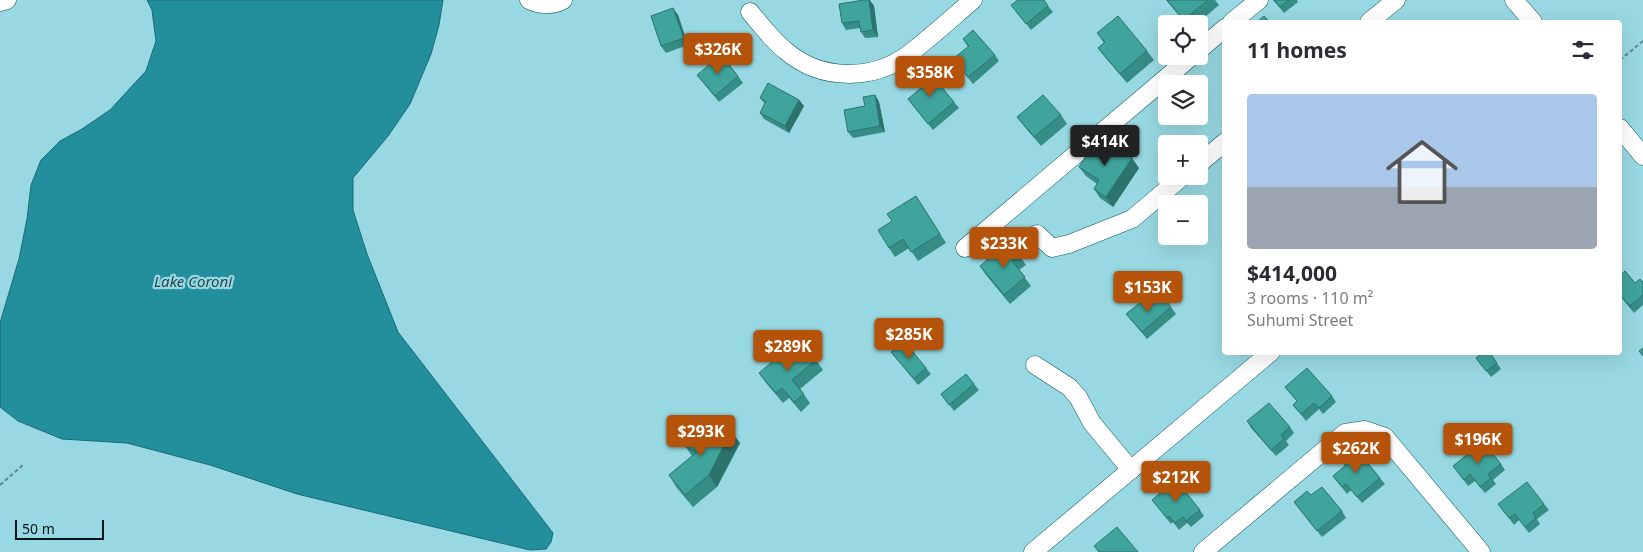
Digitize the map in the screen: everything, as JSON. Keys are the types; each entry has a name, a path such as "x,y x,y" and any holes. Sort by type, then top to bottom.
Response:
{"street":[{"path":"0,2 7,0"},
{"path":"528,0 556,4 563,0"},
{"path":"750,12 786,52 807,65 829,72 856,75 884,69 908,55 973,0"},
{"path":"1234,20 1258,0"},
{"path":"1371,20 1396,0"},
{"path":"1514,0 1531,20"},
{"path":"1208,42 1222,31"},
{"path":"965,248 1181,65"},
{"path":"1622,130 1643,156"},
{"path":"1208,156 1222,145"},
{"path":"1037,234 1052,248 1069,244 1132,219 1172,185"},
{"path":"1033,552 1267,355"},
{"path":"1035,365 1070,387 1078,396 1092,423 1131,470"},
{"path":"1203,552 1345,433 1365,430 1385,437 1481,552"}],"path":[{"path":"1622,58 1643,41"},
{"path":"0,485 23,465"}],"water":[{"name":"Lake Coroni","path":"147,0 443,0 439,25 431,54 410,104 388,136 353,178 353,210 367,254 398,332 553,533 551,542 546,549 530,550 297,494 210,465 127,443 62,439 18,421 0,407 0,323 19,259 31,185 41,160 60,141 110,110 146,71 156,41 152,10"}],"building":[{"path":"869,0 873,30 861,32 859,21 842,23 839,4"},
{"path":"1018,0 1044,0 1048,6 1026,24 1011,5"},
{"path":"1167,0 1208,0 1190,15 1180,15"},
{"path":"1274,0 1289,0 1280,7"},
{"path":"673,8 684,38 661,46 651,16"},
{"path":"1118,16 1147,51 1120,74 1098,48 1105,42 1097,33"},
{"path":"1264,16 1268,20 1259,20"},
{"path":"973,30 995,55 968,77 953,59 969,46 963,39"},
{"path":"721,55 738,76 715,96 697,75"},
{"path":"928,71 954,102 928,124 908,99 921,88 916,81"},
{"path":"768,83 799,100 785,126 760,113 766,101 760,98"},
{"path":"875,95 880,126 848,132 844,110 865,106 863,97"},
{"path":"1043,95 1061,115 1034,137 1017,117"},
{"path":"1095,142 1111,153 1115,147 1132,158 1106,197 1094,189 1099,180 1079,167"},
{"path":"916,196 940,234 911,252 903,239 889,248 878,230 892,221 887,214"},
{"path":"1008,242 1019,255 1012,261 1025,277 1004,295 980,266"},
{"path":"1625,271 1635,283 1640,279 1643,282 1643,295 1630,306 1622,297 1622,273"},
{"path":"1161,295 1171,307 1142,332 1126,314 1141,302 1147,308"},
{"path":"904,341 926,368 914,379 891,352"},
{"path":"803,345 816,360 792,380 804,394 794,402 782,388 776,393 759,373 778,357 783,362"},
{"path":"1643,348 1643,356 1639,351"},
{"path":"1480,355 1491,355 1497,363 1486,371 1476,358"},
{"path":"1307,368 1332,396 1319,408 1314,403 1301,414 1293,405 1297,401 1285,387"},
{"path":"966,374 974,384 949,405 941,394"},
{"path":"1269,403 1290,427 1281,435 1284,439 1271,450 1247,421"},
{"path":"713,422 731,431 709,475 685,495 669,475 697,452 685,446 694,429 706,435"},
{"path":"1483,442 1501,464 1488,474 1491,478 1480,487 1470,474 1464,480 1453,466"},
{"path":"1356,449 1380,478 1357,497 1346,484 1342,487 1333,476 1346,465 1342,461"},
{"path":"1176,480 1200,510 1186,521 1183,517 1175,523 1169,516 1167,518 1152,500"},
{"path":"1527,482 1544,504 1533,513 1536,518 1525,527 1515,514 1509,518 1498,504"},
{"path":"1322,487 1342,511 1317,531 1294,502 1307,491 1311,495"},
{"path":"1117,527 1138,552 1099,552 1094,546"}]}
